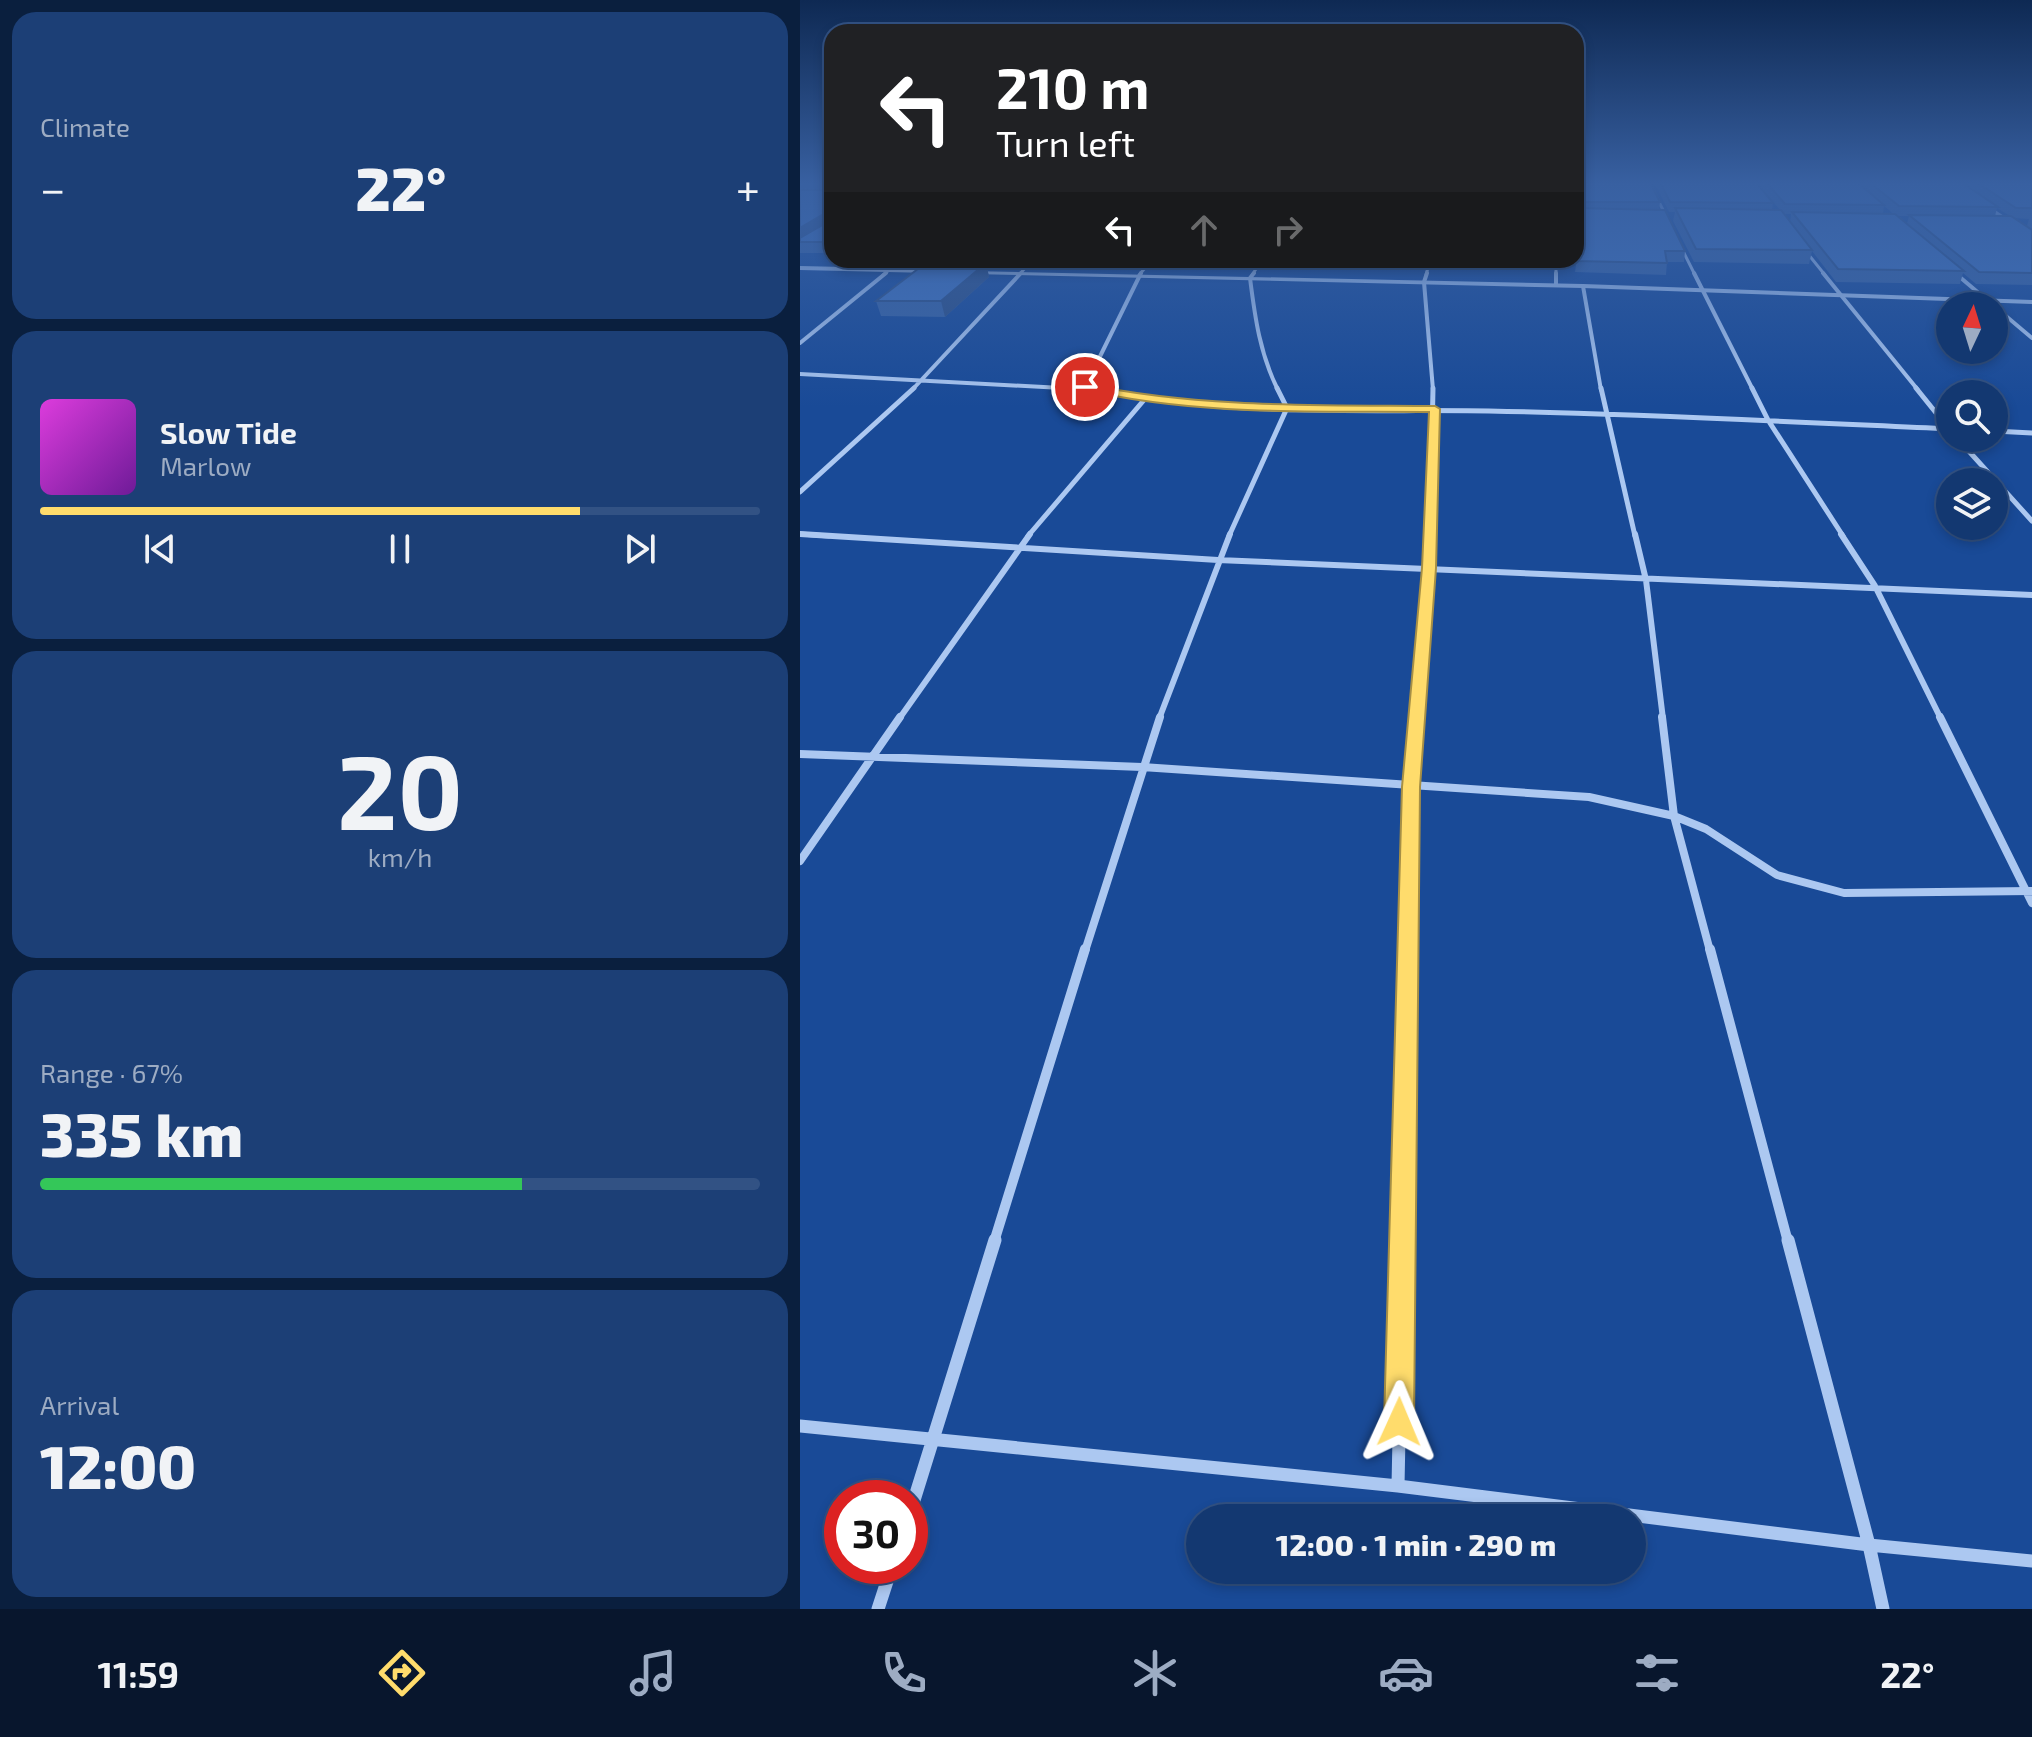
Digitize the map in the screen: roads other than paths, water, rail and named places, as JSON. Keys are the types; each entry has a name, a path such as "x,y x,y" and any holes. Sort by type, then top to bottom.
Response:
{"street":[{"path":"1686,257 1768,420 1875,586 2029,890 2032,903"},
{"path":"1810,257 1936,412"},
{"path":"1945,264 1980,292"},
{"path":"800,268 945,272"},
{"path":"800,343 890,268"},
{"path":"800,492 924,379 1023,268"},
{"path":"1085,387 1145,268"},
{"path":"1257,268 1250,278 1256,331 1266,366 1287,408"},
{"path":"1398,1486 1411,787 1429,568 1435,409 1424,282 1428,268"},
{"path":"1556,268 1556,285"},
{"path":"959,272 1556,285 1936,298"},
{"path":"1583,286 1605,413 1646,580 1674,816 1869,1545 1883,1609"},
{"path":"2008,301 2032,302"},
{"path":"2008,316 2032,338"},
{"path":"800,374 1085,387 1144,400 1287,408 1605,413 1936,428"},
{"path":"800,861 1018,548 1144,400"},
{"path":"921,1480 1142,767 1218,560 1287,408"},
{"path":"2008,432 2032,433"},
{"path":"1970,452 2032,521"},
{"path":"800,534 1218,560 2032,595"},
{"path":"800,754 1142,767 1589,797 1674,816 1706,829 1777,875 1844,893 2029,890"},
{"path":"800,1426 1398,1486 1869,1545 2032,1561"},
{"path":"878,1609 886,1584"}]}
